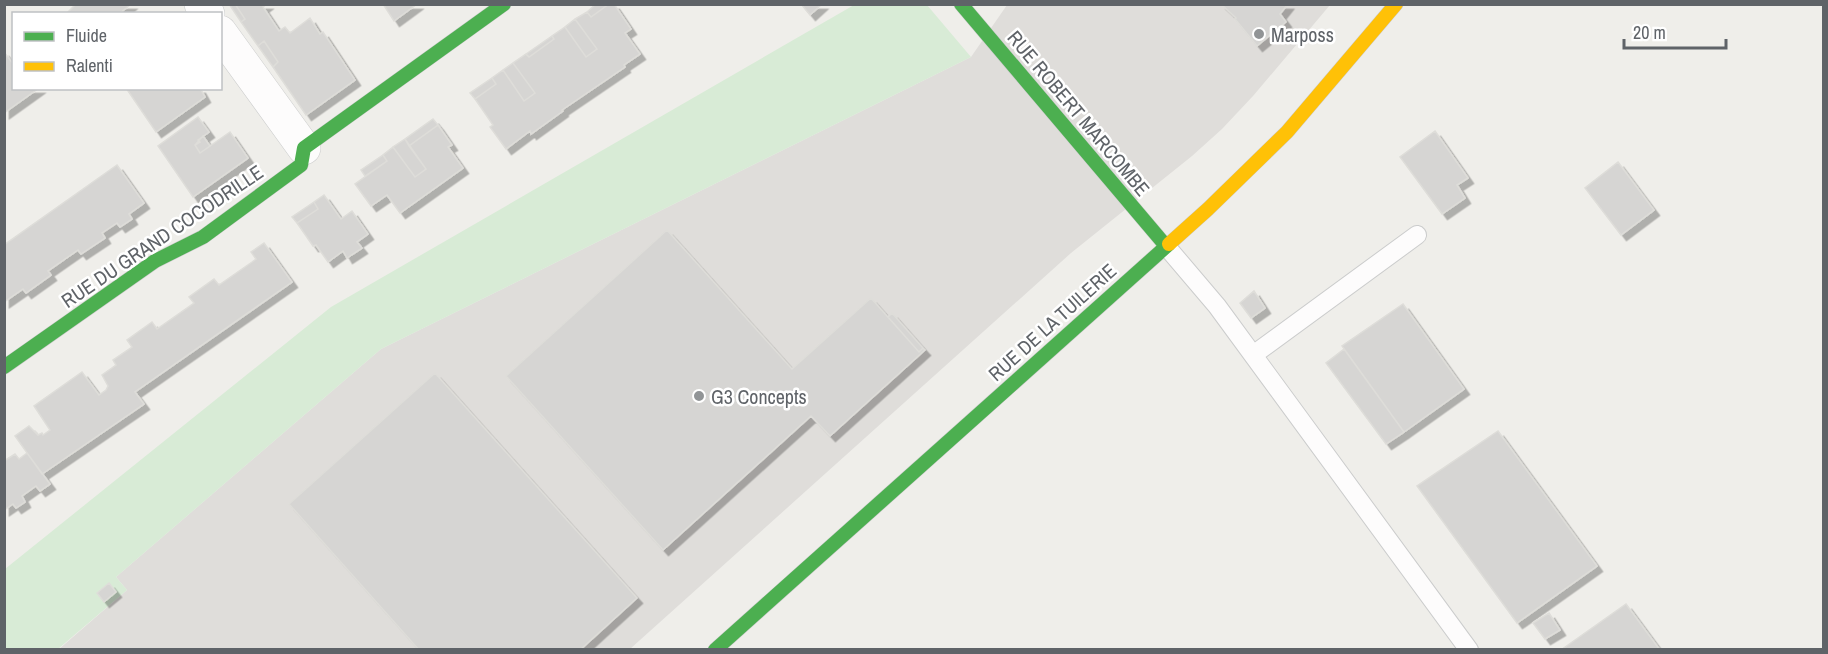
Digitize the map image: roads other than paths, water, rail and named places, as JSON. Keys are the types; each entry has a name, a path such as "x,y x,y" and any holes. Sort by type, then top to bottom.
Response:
{"street":[{"name":"RUE DU GRAND COCODRILLE","path":"4,367 155,261 203,237 301,165 304,148 504,4"},
{"name":"RUE ROBERT MARCOMBE","path":"961,4 1166,246"},
{"name":"RUE DE LA TUILERIE","path":"715,650 1208,209 1287,132 1396,4"},
{"path":"222,35 304,148"}],"lane":[{"path":"1253,355 1417,236"},
{"path":"1166,246 1206,292 1469,650"}],"place":[{"name":"Marposs","path":"1259,34"},
{"name":"G3 Concepts","path":"699,396"}]}
